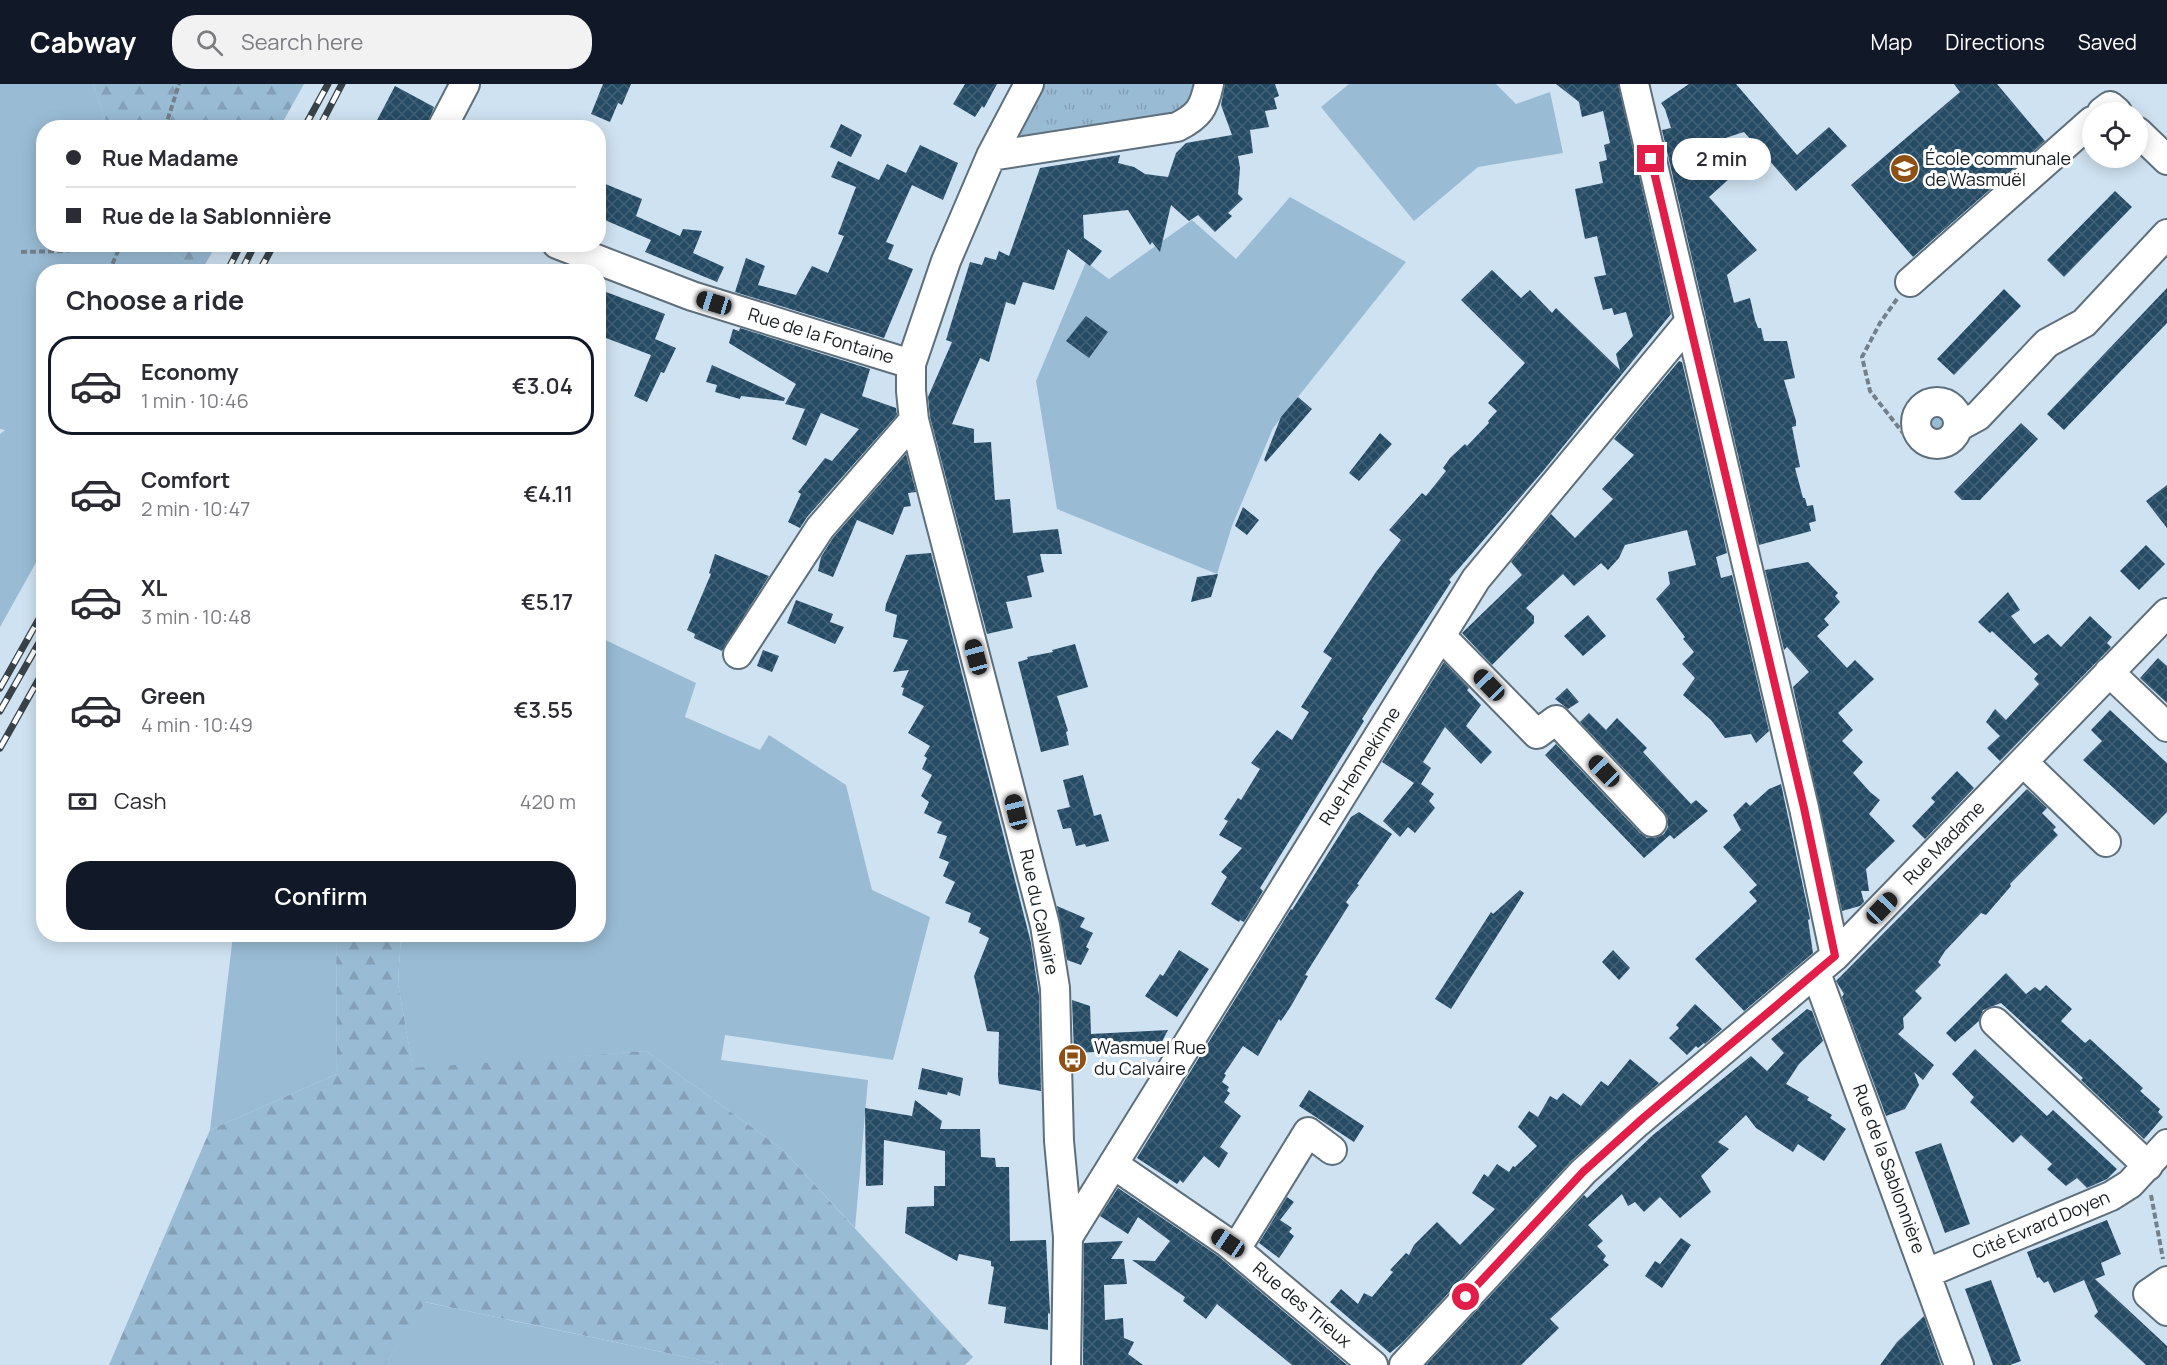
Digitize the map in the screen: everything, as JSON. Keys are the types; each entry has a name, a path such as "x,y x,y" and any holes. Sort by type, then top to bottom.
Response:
{"street":[{"path":"446,120 465,84"},
{"name":"Rue de la Fontaine","path":"578,252 692,296 910,364 946,261 991,156 1029,84"},
{"path":"991,156 1177,126 1191,120 1202,109 1209,84"},
{"name":"Rue de la Sablonnière","path":"1634,84 1804,808 1826,964 1959,1365"},
{"path":"1910,282 2082,133"},
{"path":"2148,142 2167,160"},
{"path":"1958,427 1958,419 1951,406 1937,401 1930,402 1918,412 1916,418 1916,426 1923,439 1929,443 1944,443 1950,440 1958,427 1978,416 2047,343 2084,323 2167,234"},
{"name":"Rue Hennekinne","path":"1068,1237 1476,579 1690,321"},
{"name":"Rue du Calvaire","path":"910,364 914,420 1045,925 1055,988 1059,1141 1068,1237 1066,1365"},
{"path":"738,654 820,528 914,420"},
{"name":"Rue Madame","path":"1404,1365 1583,1172 1643,1118 1826,964 2167,613"},
{"path":"1441,636 1537,734 1556,720 1652,822"},
{"path":"2109,672 2167,727"},
{"path":"2023,762 2106,842"},
{"path":"1995,1022 2148,1166"},
{"path":"1236,1250 1308,1132 1332,1150"},
{"name":"Cité Evrard Doyen","path":"1927,1273 2110,1196 2130,1184 2167,1144"},
{"name":"Rue des Trieux","path":"1113,1164 1236,1250 1372,1365"},
{"path":"2166,1273 2148,1294 2167,1311"}],"path":[{"path":"168,120 179,84"},
{"path":"21,252 36,252"},
{"path":"1910,282 1880,323 1862,357 1870,391 1903,433 1923,439"},
{"path":"2148,1166 2151,1195 2166,1273"}],"green space":[{"path":"0,84 93,84 106,120 36,120 36,252 172,252 190,264 36,264 36,563 0,627 0,434 5,430 0,429"},
{"path":"93,84 304,84 284,120 105,120"},
{"path":"1040,84 1196,84 1189,99 1170,116 1020,142 1011,136"},
{"path":"1349,84 1496,84 1516,104 1550,92 1563,153 1478,167 1414,221 1321,107"},
{"path":"1290,197 1406,262 1273,428 1232,526 1217,574 1057,509 1036,381 1086,262 1109,279 1192,220 1236,259"},
{"path":"172,252 212,252 205,264 189,264"},
{"path":"1936,410 1945,413 1948,422 1945,431 1936,434 1927,431 1924,422 1927,413"},
{"path":"606,640 696,683 685,717 760,750 769,735 846,785 872,890 930,917 893,1060 725,1035 721,1060 868,1080 855,1228 782,1149 646,1051 413,1069 398,984 401,942 606,942"},
{"path":"232,942 336,942 337,1074 210,1130"},
{"path":"336,942 401,942 398,984 413,1068 646,1051 782,1149 973,1357 965,1365 724,1365 425,1302 385,1365 109,1365 210,1130 337,1074"},
{"path":"424,1302 724,1365 385,1365"}],"building":[{"path":"603,84 631,84 622,105 618,103 610,122 591,114"},
{"path":"965,84 997,84 984,108 982,106 975,117 953,104"},
{"path":"1225,84 1275,84 1279,96 1274,98 1277,109 1265,111 1269,127 1250,130 1253,153 1238,156 1240,168 1238,194 1243,199 1228,213 1232,216 1215,232 1198,215 1189,221 1171,205 1160,252 1152,242 1150,245 1128,210 1083,215 1084,238 1102,251 1090,266 1068,249 1054,290 1023,282 1015,305 1006,302 989,362 980,358 952,424 974,429 974,443 991,442 995,500 1010,499 1013,533 1058,529 1062,554 1040,554 1044,572 1027,576 1032,597 1006,602 1013,628 987,634 930,417 928,397 952,342 946,340 970,262 982,265 985,257 996,260 999,251 1009,256 1040,168 1120,155 1118,163 1134,167 1145,174 1168,177 1176,153 1186,143 1232,135 1221,105"},
{"path":"1556,84 1618,84 1671,314 1543,471 1449,580 1451,582 1362,719 1364,721 1260,888 1263,891 1244,922 1240,920 1239,922 1211,904 1227,877 1221,872 1242,848 1219,835 1228,821 1224,819 1238,798 1241,800 1260,769 1251,763 1277,730 1292,740 1309,712 1301,707 1332,658 1323,652 1376,572 1401,540 1389,530 1422,493 1426,496 1446,471 1443,468 1450,458 1465,444 1467,446 1489,423 1488,421 1497,411 1488,403 1525,363 1461,300 1492,270 1521,298 1530,290 1552,313 1556,308 1620,370 1616,354 1633,336 1626,312 1614,315 1612,308 1603,310 1594,277 1606,275 1597,236 1585,239 1575,189 1603,183 1599,162 1607,160 1604,145 1610,143 1603,111 1582,117 1579,102"},
{"path":"1689,84 1736,84 1797,155 1829,127 1847,146 1796,191 1744,132 1713,142 1719,168 1729,179 1709,197 1757,250 1727,275 1734,303 1750,298 1755,320 1758,328 1761,328 1764,341 1787,341 1795,378 1784,380 1796,421 1796,426 1792,427 1800,467 1795,468 1803,498 1807,506 1813,505 1816,521 1809,523 1811,531 1759,545 1662,130 1671,128 1661,103"},
{"path":"1954,84 1997,84 2045,141 1913,257 1851,185 1960,92"},
{"path":"395,86 434,107 429,120 377,120"},
{"path":"841,124 862,135 851,157 830,147"},
{"path":"920,145 958,163 943,200 912,185 886,242 894,245 888,259 913,269 884,338 735,292 746,258 765,266 758,285 796,295 812,266 828,273 844,236 838,234 856,187 831,177 838,161 879,180 887,164 906,173"},
{"path":"606,184 642,199 636,216 680,236 683,229 702,231 693,253 724,267 717,282 645,252 651,240 606,220"},
{"path":"2115,191 2132,207 2064,277 2047,260"},
{"path":"2167,288 2167,323 2064,430 2047,414"},
{"path":"2004,289 2021,306 1954,375 1937,359"},
{"path":"606,292 665,314 655,339 676,348 664,373 661,372 647,402 634,396 651,355 606,338"},
{"path":"1086,316 1108,332 1089,358 1066,341"},
{"path":"740,328 870,369 862,396 896,408 897,415 807,517 800,528 788,522 801,494 798,492 825,458 832,461 859,429 821,413 806,446 792,439 805,409 785,404 796,384 729,343 733,329 739,331"},
{"path":"1679,361 1682,362 1727,553 1716,557 1721,578 1732,575 1769,731 1756,743 1751,734 1725,738 1711,720 1683,695 1695,678 1682,664 1694,652 1656,599 1670,584 1668,572 1696,565 1687,530 1625,545 1619,558 1608,570 1601,563 1574,586 1563,574 1526,608 1534,616 1534,623 1492,665 1462,633 1522,575 1511,562 1551,514 1575,538 1613,499 1602,489 1634,455 1614,439"},
{"path":"712,365 785,398 784,401 741,396 740,399 715,392 717,385 706,382"},
{"path":"1298,397 1312,409 1266,462 1264,460 1281,417"},
{"path":"2021,423 2038,439 1980,500 1962,500 1954,492"},
{"path":"1380,433 1392,444 1359,481 1349,473"},
{"path":"906,454 916,492 908,493 911,506 904,507 893,535 857,520 833,577 818,571 821,557 833,538"},
{"path":"2167,485 2167,528 2146,501"},
{"path":"1243,507 1259,520 1247,535 1235,526"},
{"path":"2146,545 2165,564 2139,590 2120,571"},
{"path":"931,553 1031,943 1039,996 1041,1091 999,1084 999,1032 987,1031 974,976 989,938 979,933 981,928 968,922 971,913 945,903 955,882 943,876 949,862 939,858 947,836 937,833 942,822 924,813 929,802 921,796 932,775 922,769 927,758 924,756 930,746 908,733 924,706 902,695 904,688 901,687 909,670 893,672 908,640 893,637 897,615 885,611 886,604 906,555"},
{"path":"715,554 769,576 722,651 694,638 695,634 687,630 711,574 709,573"},
{"path":"1808,562 1838,593 1835,596 1840,602 1824,619 1829,625 1817,636 1847,668 1855,660 1874,679 1838,713 1853,730 1842,741 1863,762 1853,773 1880,800 1869,814 1895,841 1866,869 1869,891 1861,891 1864,902 1860,906 1842,911 1793,687 1809,672 1787,647 1784,650 1765,570"},
{"path":"1218,574 1211,597 1191,602 1197,577"},
{"path":"2008,592 2020,610 2011,616 2034,644 2048,634 2061,647 2090,616 2112,637 2107,643 2111,647 2000,761 1987,748 2000,736 1986,722 1995,709 2006,720 2039,684 2034,679 2038,674 1992,631 1990,633 1978,622"},
{"path":"796,600 833,614 830,622 844,627 835,644 787,623"},
{"path":"1588,615 1606,636 1583,656 1564,636"},
{"path":"1075,644 1088,687 1057,696 1068,731 1066,732 1069,745 1041,752 1018,662 1028,659 1027,657 1053,652 1052,650"},
{"path":"763,650 779,656 772,672 757,666"},
{"path":"2158,658 2167,666 2167,703 2140,678"},
{"path":"1444,662 1469,688 1467,690 1481,705 1466,726 1492,752 1481,764 1445,727 1423,762 1431,768 1421,784 1434,794 1429,801 1435,808 1415,833 1408,827 1400,837 1383,821 1414,783 1382,762"},
{"path":"1567,688 1579,702 1568,709 1555,699"},
{"path":"2110,710 2167,763 2167,812 2154,825 2083,760 2102,741 2091,730"},
{"path":"1589,713 1606,730 1617,718 1647,748 1643,752 1691,804 1696,800 1708,811 1674,839 1670,835 1644,858 1545,755 1556,744 1640,833 1647,838 1655,838 1664,834 1668,827 1668,819 1664,811 1580,722"},
{"path":"1957,771 1974,788 1925,839 1912,826 1935,802 1931,798"},
{"path":"1083,775 1094,816 1101,814 1109,841 1086,847 1085,844 1076,846 1071,828 1063,829 1057,810 1070,807 1063,780"},
{"path":"1781,784 1810,919 1808,920 1813,953 1744,1011 1695,959 1757,901 1749,892 1757,885 1723,847 1741,830 1733,815 1746,802 1750,806 1769,789"},
{"path":"2027,789 2047,808 2042,813 2056,827 2053,830 2058,835 2010,884 2011,886 1986,915 1981,913 1945,951 1938,962 1941,965 1915,991 1922,998 1903,1018 1904,1028 1898,1034 1934,1065 1923,1080 1914,1072 1919,1085 1905,1109 1886,1116 1842,997 1844,994 1836,981"},
{"path":"1359,812 1392,834 1346,902 1349,905 1305,975 1308,976 1291,1006 1281,1021 1279,1019 1258,1056 1243,1046 1224,1074 1226,1075 1222,1082 1229,1087 1227,1091 1230,1093 1224,1102 1241,1116 1220,1147 1228,1153 1219,1168 1204,1156 1183,1183 1180,1180 1177,1184 1137,1158 1291,909 1351,817"},
{"path":"1520,890 1524,893 1451,1009 1435,999 1491,912 1493,914"},
{"path":"1057,906 1085,918 1080,927 1093,933 1086,947 1089,949 1081,965 1067,960"},
{"path":"1179,950 1209,969 1177,1017 1145,996 1160,974 1163,976"},
{"path":"1613,950 1630,968 1619,980 1602,962"},
{"path":"2006,973 2026,994 2035,987 2040,991 2046,985 2072,1009 2061,1021 2085,1043 2090,1039 2143,1088 2140,1091 2160,1109 2158,1112 2163,1117 2144,1139 2081,1080 2083,1078 2001,1003 1983,1010 1979,1021 1955,1042 1946,1033"},
{"path":"1072,1000 1090,1006 1091,1034 1168,1030 1158,1049 1074,1053"},
{"path":"1695,1004 1722,1029 1705,1044 1698,1048 1696,1046 1687,1055 1669,1038 1679,1028 1676,1025"},
{"path":"1807,1009 1812,1011 1823,1041 1799,1064 1786,1084 1809,1097 1807,1100 1832,1115 1830,1118 1846,1129 1824,1161 1798,1144 1793,1152 1756,1128 1746,1115 1718,1142 1729,1149 1701,1176 1711,1192 1680,1218 1660,1197 1644,1212 1635,1202 1628,1206 1622,1194 1588,1225 1603,1241 1597,1246 1606,1256 1603,1260 1609,1265 1550,1319 1559,1328 1521,1365 1426,1365 1584,1195 1587,1198 1653,1135 1751,1056 1767,1071 1784,1053 1771,1039"},
{"path":"1975,1049 2047,1116 2053,1110 2117,1169 2107,1179 2087,1188 2077,1178 2066,1186 2047,1169 2052,1164 2021,1135 2013,1143 1970,1102 1974,1097 1952,1074"},
{"path":"1630,1059 1659,1083 1571,1161 1403,1342 1390,1353 1330,1302 1341,1289 1358,1304 1364,1293 1372,1297 1393,1272 1390,1270 1406,1253 1409,1255 1414,1245 1437,1222 1460,1245 1495,1209 1472,1193 1484,1174 1488,1177 1497,1164 1509,1172 1537,1146 1518,1127 1529,1111 1538,1117 1550,1096 1557,1100 1563,1093 1581,1106 1601,1081 1608,1086"},
{"path":"922,1068 963,1078 960,1096 948,1092 947,1095 918,1089"},
{"path":"1309,1090 1364,1126 1354,1142 1299,1106"},
{"path":"915,1100 942,1121 940,1129 980,1129 981,1157 995,1158 996,1167 1009,1167 1010,1241 1046,1240 1050,1312 1048,1313 1048,1330 1004,1323 1006,1307 988,1304 994,1267 991,1266 991,1261 959,1254 957,1261 905,1233 907,1207 934,1206 934,1186 945,1186 945,1151 884,1140 883,1185 866,1186 865,1108 912,1116"},
{"path":"1941,1143 1970,1224 1945,1233 1915,1152"},
{"path":"1118,1188 1218,1256 1347,1365 1292,1365 1217,1304 1206,1319 1183,1301 1185,1297 1132,1260 1155,1261 1170,1241 1138,1217 1128,1234 1100,1216"},
{"path":"1287,1197 1294,1202 1280,1220 1292,1228 1289,1232 1294,1236 1279,1258 1259,1243"},
{"path":"2107,1220 2121,1254 2101,1263 2105,1275 2095,1279 2167,1346 2167,1365 2146,1365 2094,1316 2098,1312 2084,1280 2054,1293 2048,1281 2044,1283 2039,1277 2037,1278 2027,1252"},
{"path":"1681,1238 1691,1245 1662,1288 1645,1276 1655,1261 1660,1264"},
{"path":"1123,1241 1111,1259 1124,1259 1127,1284 1104,1285 1105,1320 1123,1318 1124,1338 1134,1342 1128,1354 1143,1365 1083,1365 1084,1243"},
{"path":"1991,1280 2021,1361 2010,1365 1993,1365 1965,1289"},
{"path":"1924,1316 1941,1365 1880,1365 1897,1342"}],"railway":[{"path":"308,120 328,84"},
{"path":"323,120 342,84"},
{"path":"231,264 237,252"},
{"path":"245,264 251,252"},
{"path":"263,264 270,252"},
{"path":"0,688 36,624"},
{"path":"0,711 36,648"},
{"path":"0,748 36,684"}],"place":[{"name":"École communale de Wasmuël","path":"1904,169"},
{"name":"Wasmuel Rue du Calvaire","path":"1073,1058"}],"route":[{"path":"1466,1297 1583,1172 1643,1118 1835,956 1804,808 1651,159"}]}
